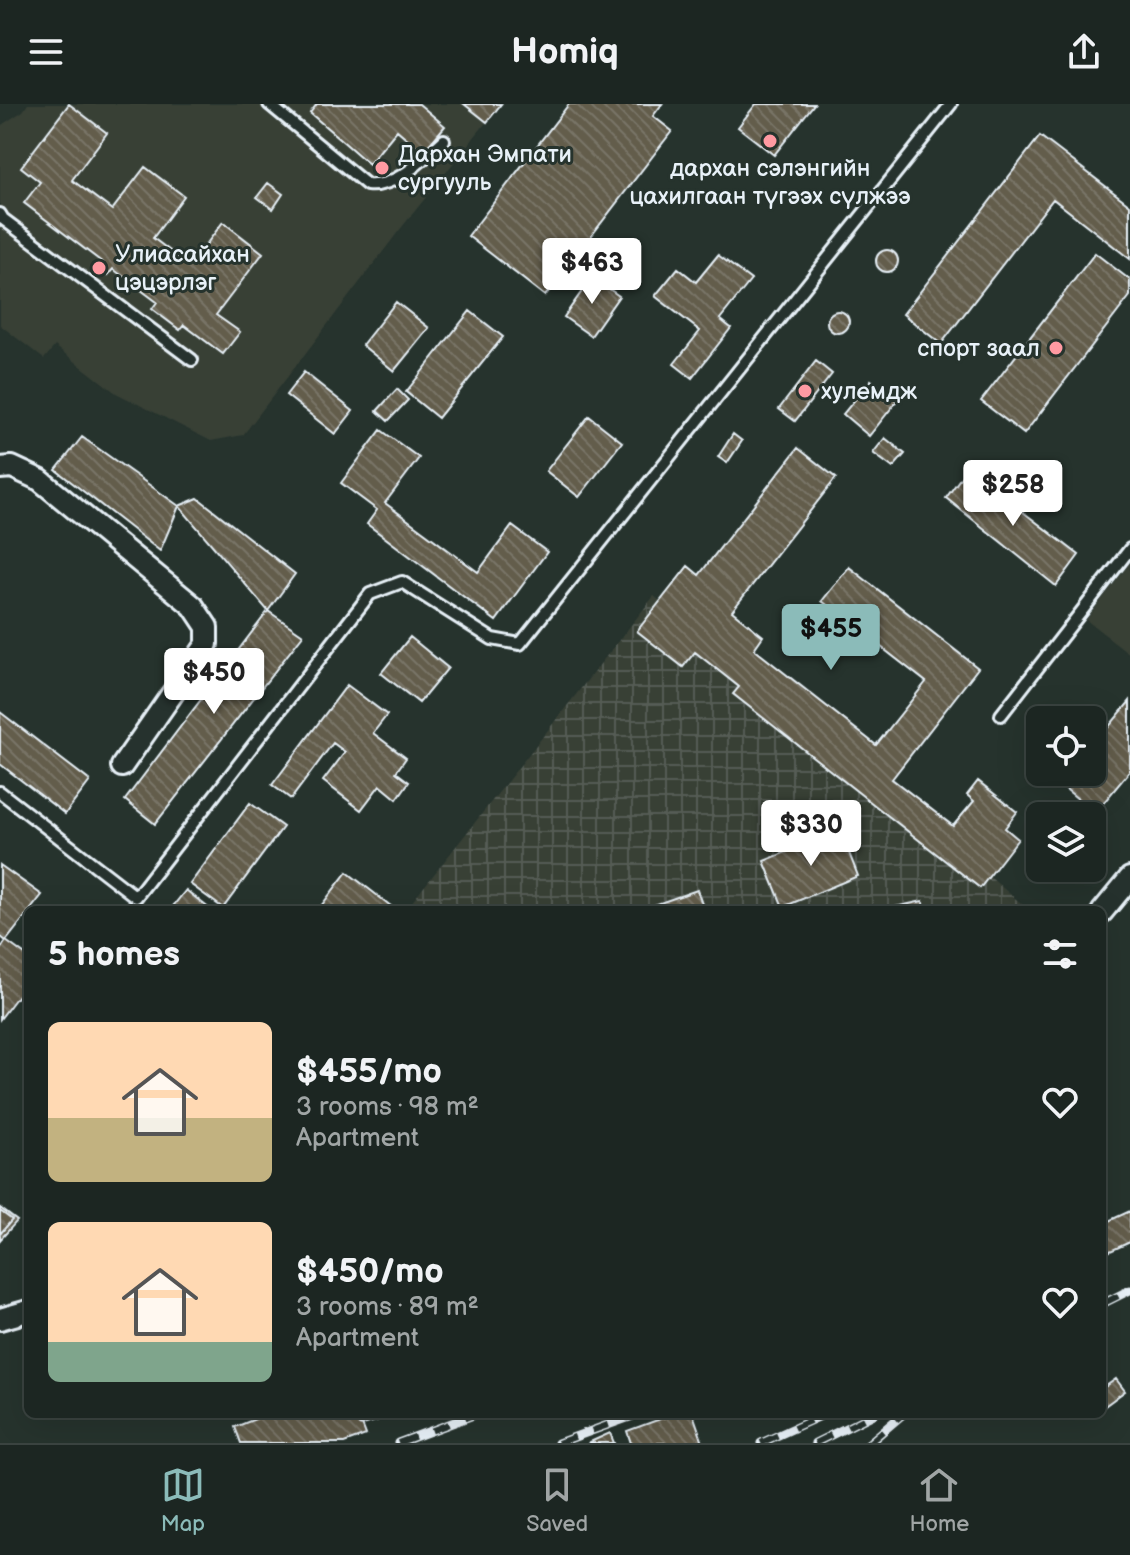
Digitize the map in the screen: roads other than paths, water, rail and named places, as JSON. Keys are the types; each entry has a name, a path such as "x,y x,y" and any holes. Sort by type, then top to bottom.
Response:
{"street":[{"path":"0,468 12,467 40,480 193,606 207,627 207,644 122,766"},
{"path":"1106,907 1130,878"},
{"path":"0,1319 24,1312"}],"lane":[{"path":"269,104 367,185 380,186 395,180 444,140"},
{"path":"0,792 136,897 370,594 402,582 492,639 520,644 951,104"},
{"path":"0,214 192,360"},
{"path":"1001,715 1130,549"}],"railway":[{"path":"1106,1302 1130,1290"},
{"path":"361,1422 374,1418"},
{"path":"398,1443 465,1418"},
{"path":"558,1443 627,1418"},
{"path":"761,1443 816,1418"},
{"path":"815,1443 866,1418"},
{"path":"869,1443 898,1418"}],"place":[{"name":"дархан сэлэнгийн цахилгаан түгээх сүлжээ","path":"770,141"},
{"name":"Дархан Эмпати сургууль","path":"382,168"},
{"name":"Улиасайхан цэцэрлэг","path":"99,268"},
{"name":"спорт заал","path":"1056,348"},
{"name":"хулемдж","path":"805,391"}]}
